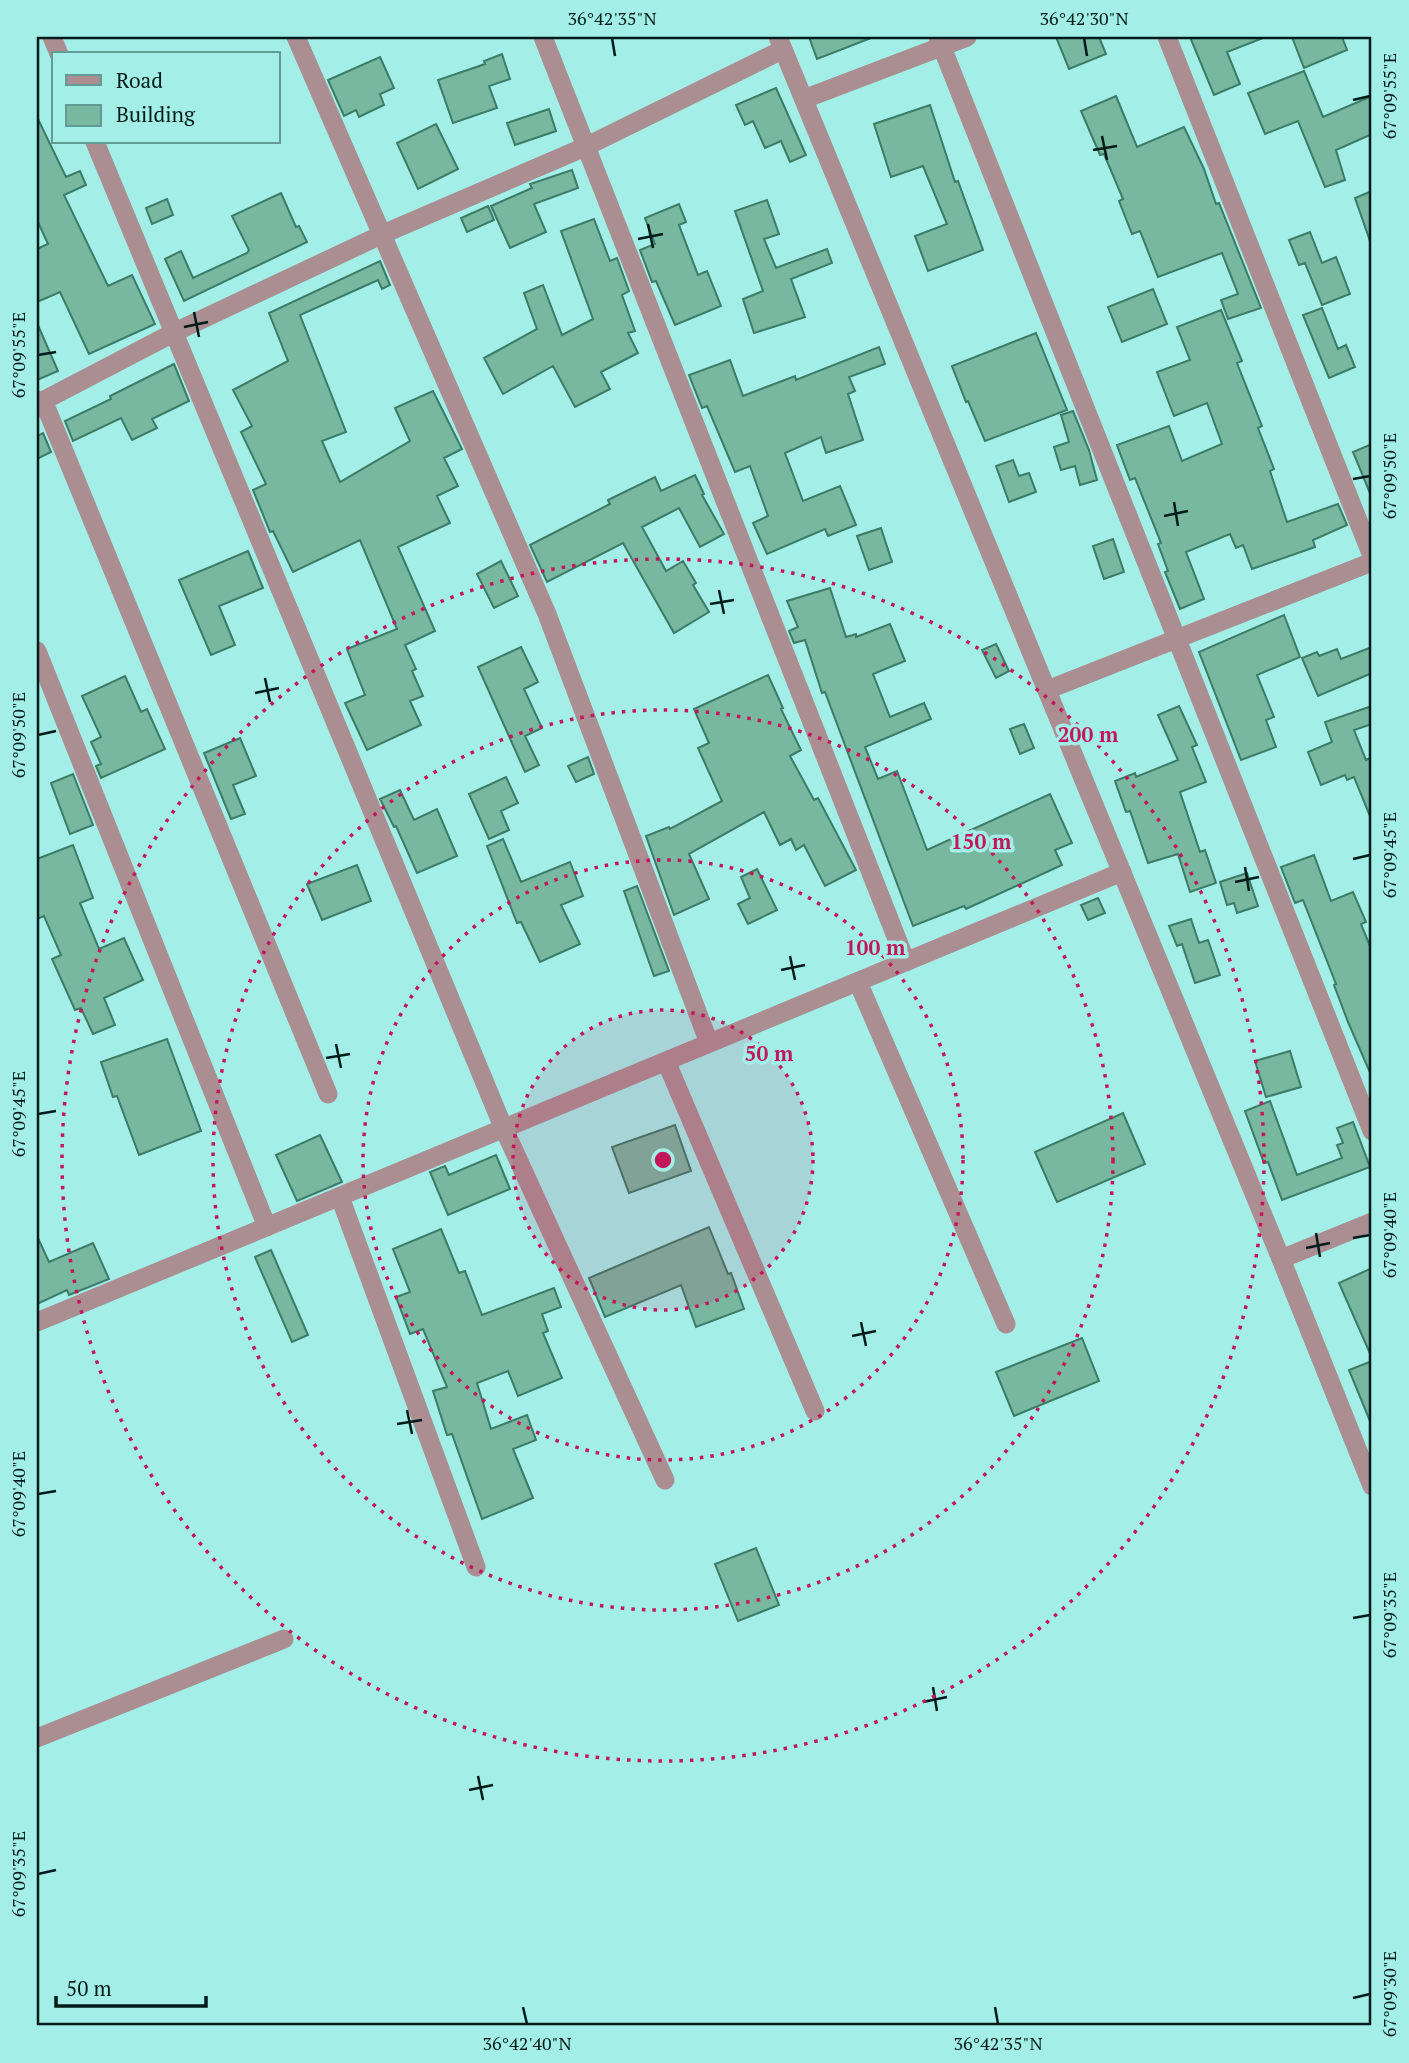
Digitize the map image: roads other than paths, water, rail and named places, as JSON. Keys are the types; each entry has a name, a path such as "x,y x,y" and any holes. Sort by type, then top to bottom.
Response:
{"street":[{"path":"296,37 547,614 709,1043"},
{"path":"543,37 906,962"},
{"path":"804,99 940,42 967,37"},
{"path":"1167,37 1372,556"},
{"path":"940,42 1372,1131"},
{"path":"328,1094 40,402 173,333 383,234 585,147 780,43 1372,1486"},
{"path":"96,144 504,1129 665,1480"},
{"path":"1047,690 1372,562"},
{"path":"37,651 267,1227"},
{"path":"37,1322 1122,872"},
{"path":"858,982 1006,1324"},
{"path":"666,1061 815,1411"},
{"path":"340,1197 476,1567"},
{"path":"1281,1259 1372,1222"},
{"path":"37,1738 284,1639"}]}
